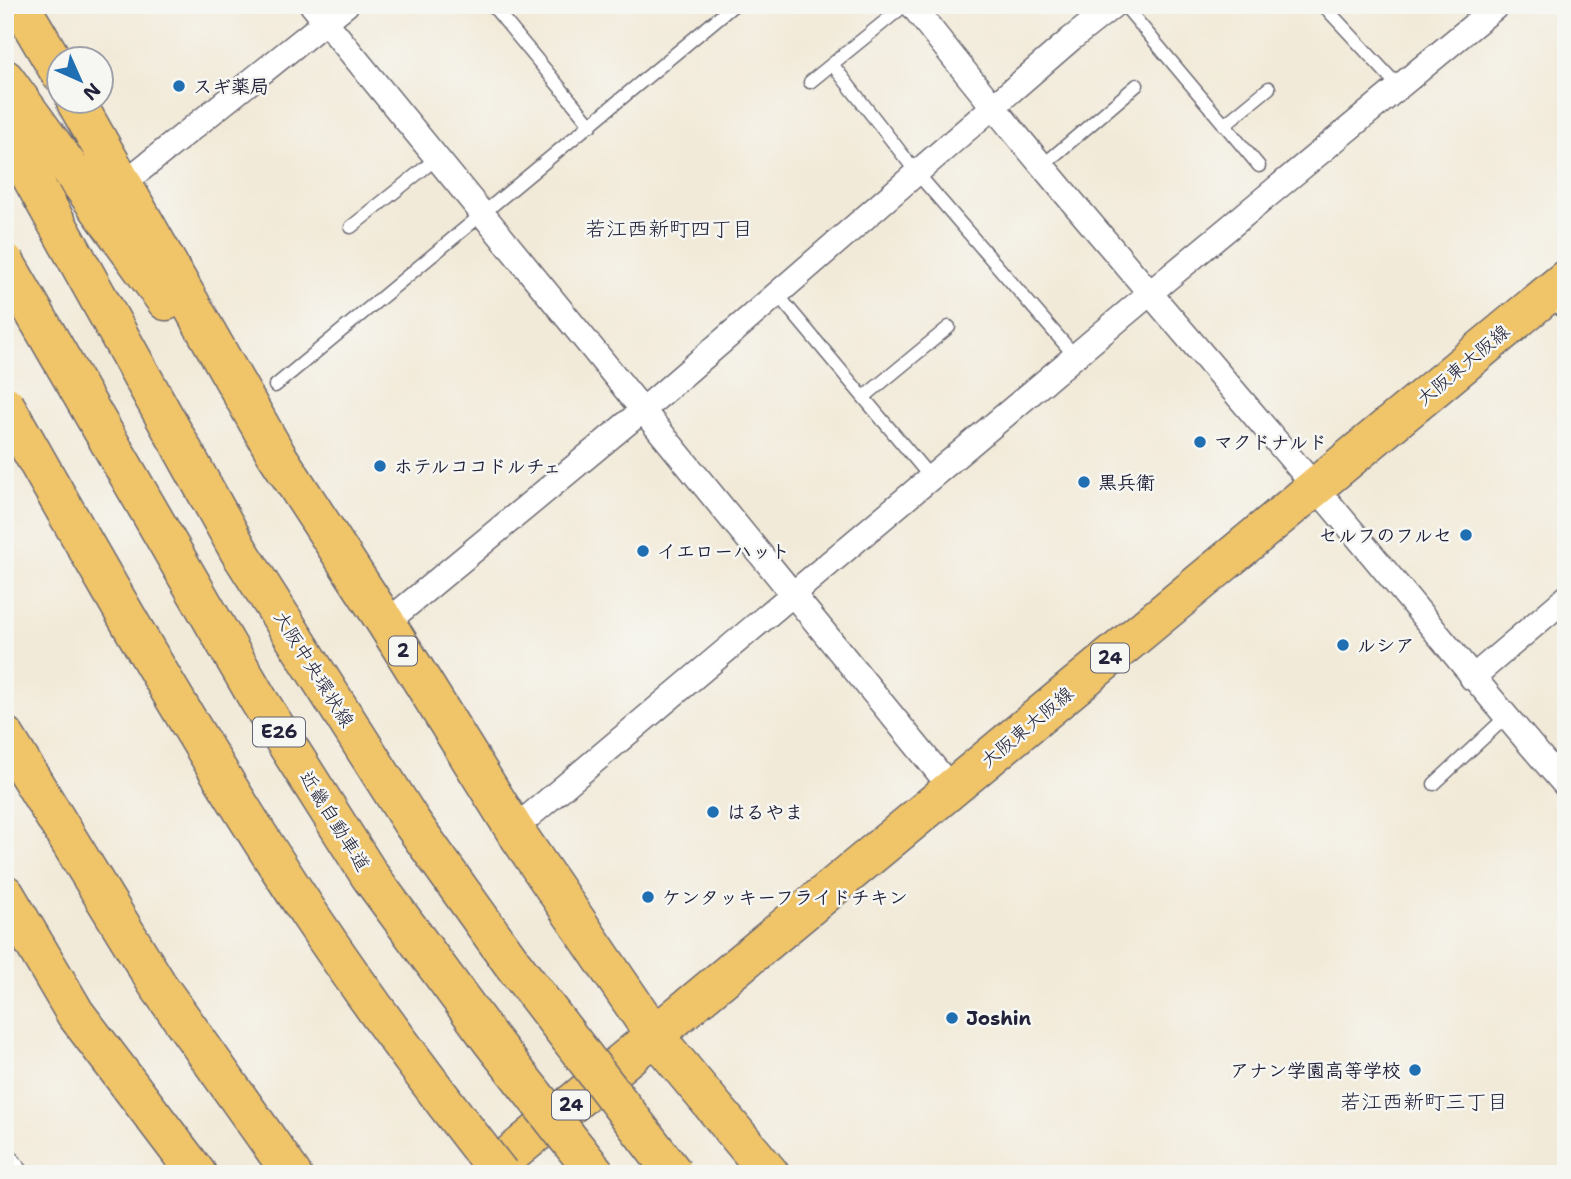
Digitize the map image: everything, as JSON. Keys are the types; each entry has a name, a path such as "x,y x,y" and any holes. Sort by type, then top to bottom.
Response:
{"main road":[{"path":"20,5 46,49"},
{"path":"5,79 276,454"},
{"name":"2","path":"84,116 276,454 386,623 514,829 654,1036 770,1174"},
{"name":"大阪中央環状線","path":"5,130 239,551 412,823 512,963 674,1174"},
{"name":"近畿自動車道","path":"5,262 258,699 370,876 491,1040 596,1174"},
{"name":"大阪東大阪線","path":"487,1174 1316,487 1560,296"},
{"path":"5,405 204,746 312,918 431,1086 500,1174"},
{"path":"5,736 157,984 292,1174"},
{"path":"5,894 75,1013 197,1174"}],"street":[{"path":"124,183 319,14 346,5"},
{"path":"912,5 992,108 1316,487 1472,678 1566,786"},
{"path":"386,623 643,410 1071,39 1114,5"},
{"path":"514,829 1150,293 1498,5"},
{"path":"319,14 952,789"},
{"path":"1472,678 1566,598"},
{"path":"5,1159 17,1174"}],"lane":[{"path":"492,5 591,125"},
{"path":"275,386 734,5"},
{"path":"810,82 905,5"},
{"path":"1124,5 1259,166"},
{"path":"1323,5 1399,87"},
{"path":"832,64 917,173 1075,356"},
{"path":"1042,166 1138,85"},
{"path":"1224,125 1269,88"},
{"path":"351,227 437,158"},
{"path":"777,294 931,478"},
{"path":"864,397 949,327"},
{"path":"1434,784 1506,717"}],"place":[{"name":"スギ薬局","path":"179,86"},
{"name":"マクドナルド","path":"1200,442"},
{"name":"ホテルココドルチェ","path":"380,466"},
{"name":"黒兵衛","path":"1084,482"},
{"name":"セルフのフルセ","path":"1466,535"},
{"name":"イエローハット","path":"643,551"},
{"name":"ルシア","path":"1343,645"},
{"name":"はるやま","path":"713,812"},
{"name":"ケンタッキーフライドチキン","path":"648,897"},
{"name":"Joshin","path":"952,1018"},
{"name":"アナン学園高等学校","path":"1415,1070"}],"district":[{"name":"若江西新町四丁目","path":"669,229"},
{"name":"若江西新町三丁目","path":"1424,1102"}]}
